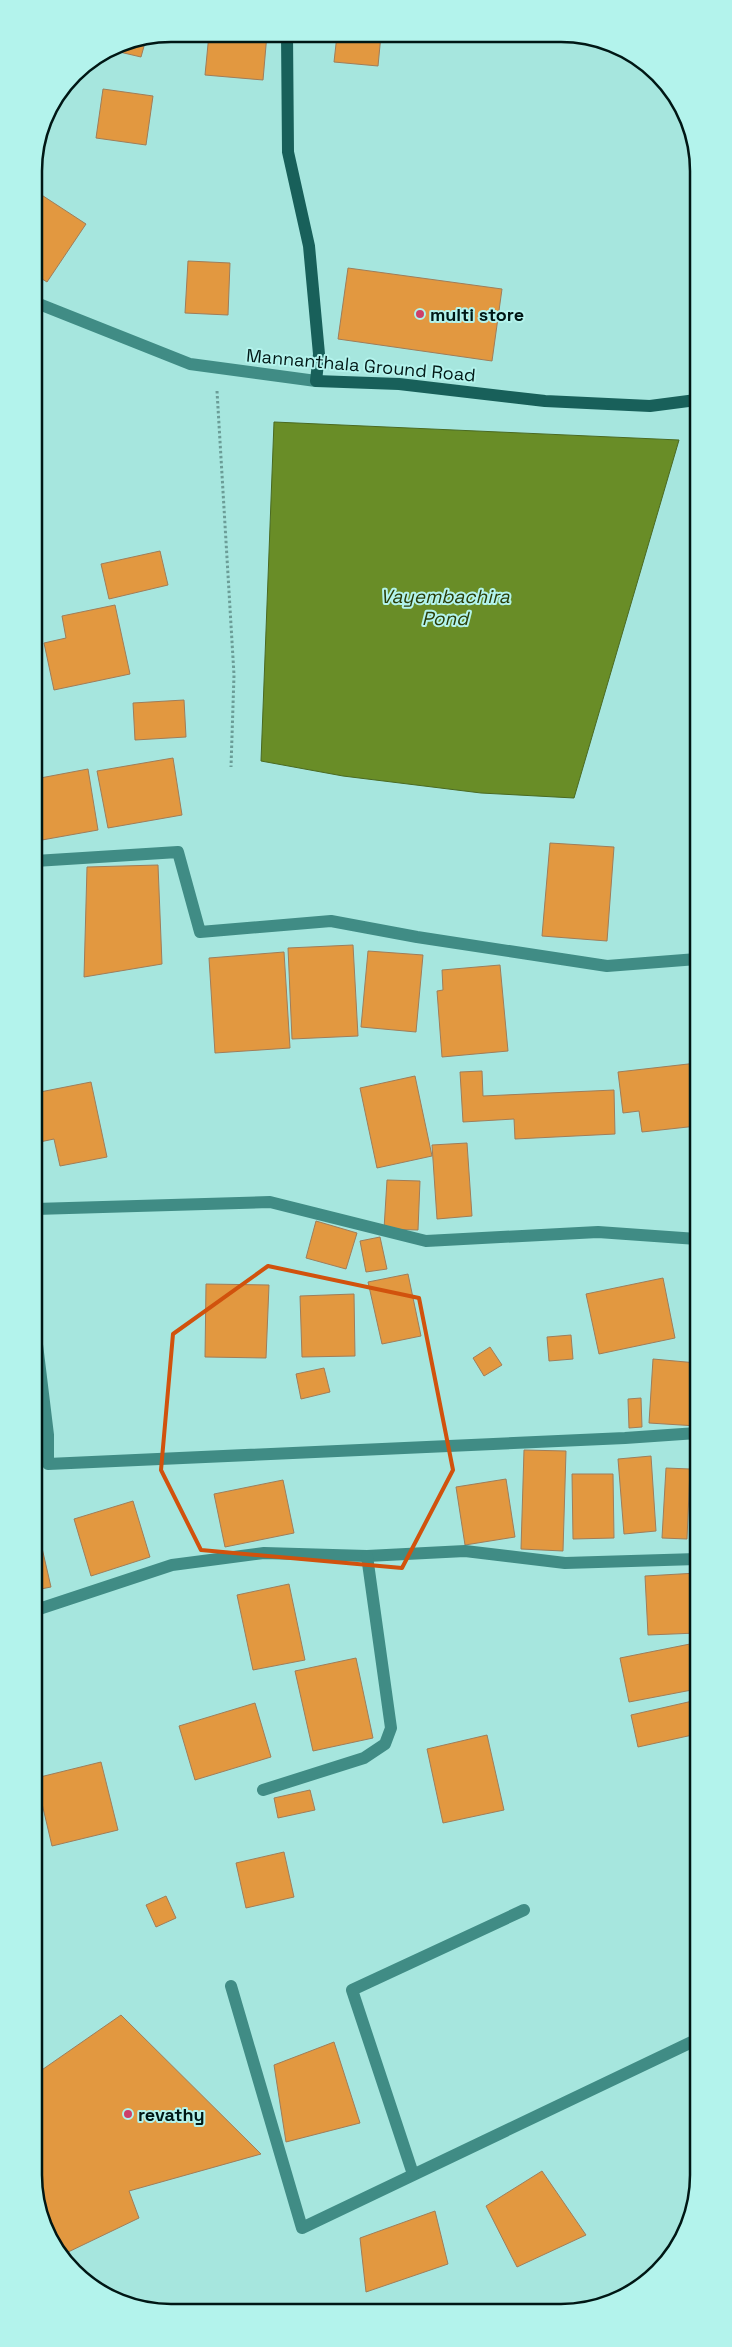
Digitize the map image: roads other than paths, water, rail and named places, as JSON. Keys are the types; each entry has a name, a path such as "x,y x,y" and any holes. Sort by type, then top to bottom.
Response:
{"street":[{"path":"286,42 288,152 309,246 320,354 316,381"},
{"name":"Mannanthala Ground Road","path":"43,306 190,364 216,368 316,381 399,384 545,401 650,406 690,401"},
{"path":"43,861 178,852 200,932 331,921 417,937 606,966 690,960"},
{"path":"42,1209 270,1202 426,1241 598,1232 689,1238"},
{"path":"42,1389 48,1435 42,1463"},
{"path":"42,1465 615,1439 689,1434"},
{"path":"42,1608 172,1565 264,1553 366,1556 465,1550 565,1563 689,1558"},
{"path":"262,1790 364,1758 385,1744 391,1728 366,1556"},
{"path":"414,2174 352,1990 524,1910"},
{"path":"231,1986 302,2228 689,2043"}],"water":[{"name":"Vayembachira Pond","path":"274,422 679,440 574,798 481,793 343,776 261,761"}],"place":[{"name":"multi store","path":"420,314"},
{"name":"revathy","path":"128,2114"}]}
